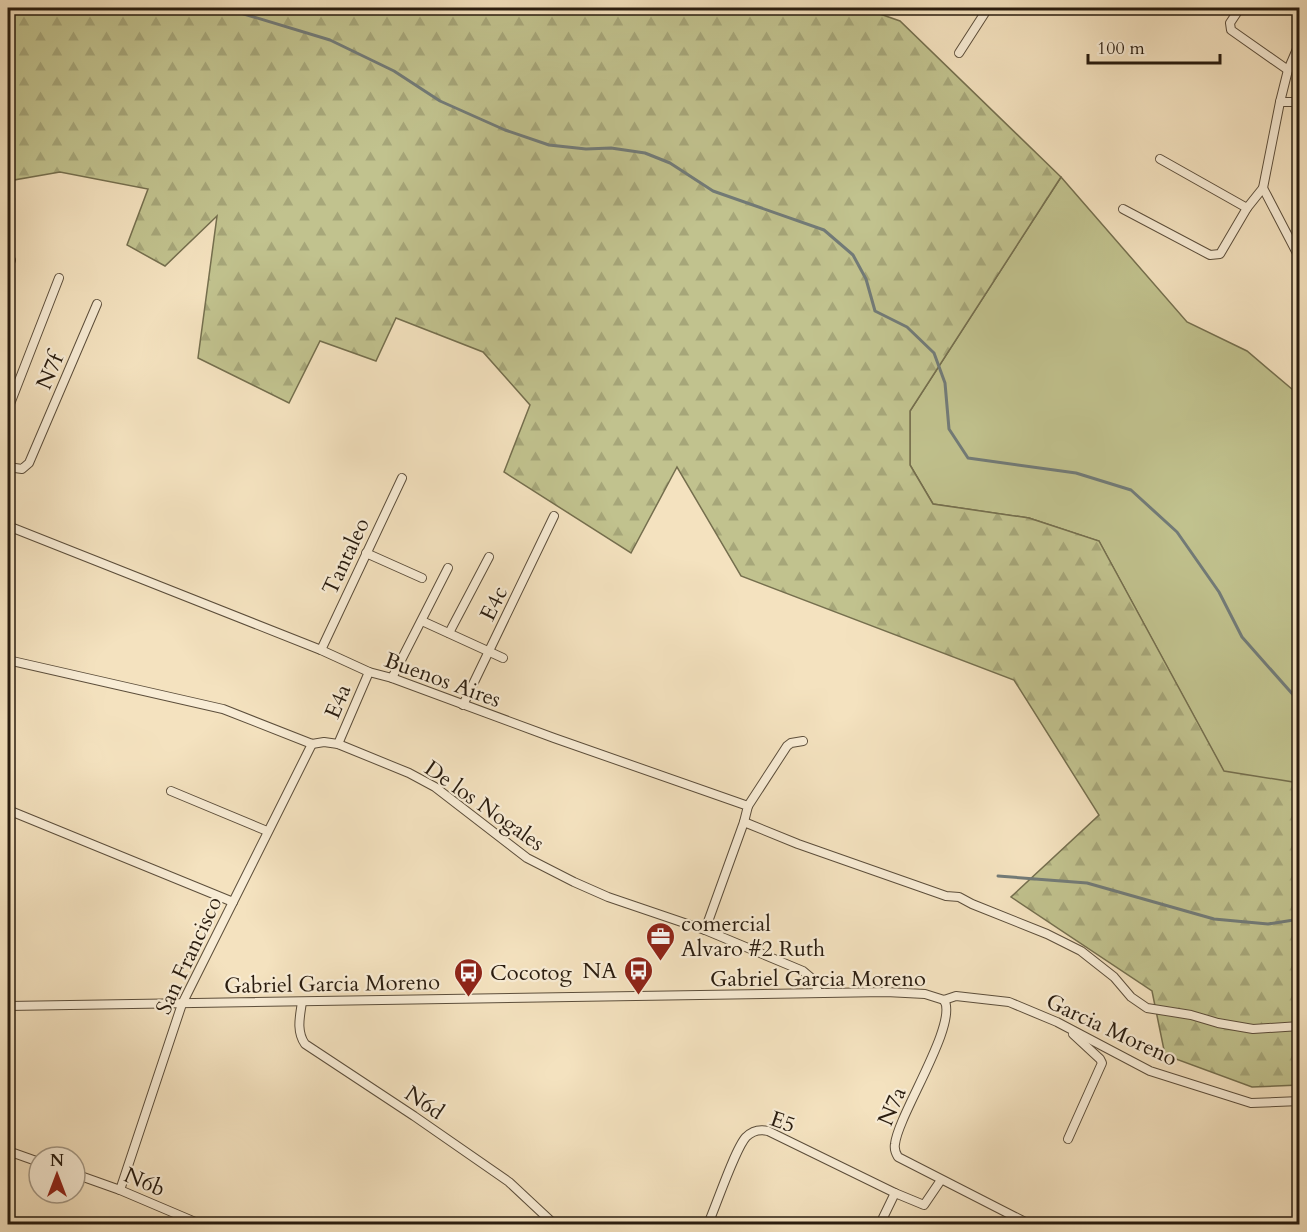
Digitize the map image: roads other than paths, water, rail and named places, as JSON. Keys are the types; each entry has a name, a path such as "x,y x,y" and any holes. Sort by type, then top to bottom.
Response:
{"street":[{"path":"959,53 988,8"},
{"path":"1240,8 1230,23 1231,30 1288,70"},
{"path":"1124,209 1210,255 1223,252 1247,208 1263,188 1280,102 1288,70 1299,42"},
{"path":"1280,102 1299,102"},
{"path":"1160,159 1247,208"},
{"path":"1263,188 1299,259"},
{"path":"8,409 59,278"},
{"name":"N7f","path":"8,467 22,469 29,463 97,304"},
{"name":"Tantaleo","path":"321,650 402,478"},
{"name":"E4c","path":"463,705 554,516"},
{"name":"Buenos Aires","path":"8,526 321,650 369,672 392,678 748,806"},
{"path":"366,553 422,578"},
{"path":"449,633 489,557"},
{"path":"392,678 448,568"},
{"path":"422,621 503,658"},
{"name":"De los Nogales","path":"8,660 223,709 312,744 324,742 338,744 396,766 435,787 540,866 608,897 705,930 803,971 815,981 818,993"},
{"name":"E4a","path":"338,744 369,672"},
{"path":"705,930 748,806 787,746 790,743 803,741"},
{"name":"San Francisco","path":"120,1190 182,1004 312,744"},
{"path":"171,790 267,831"},
{"path":"8,810 232,902"},
{"path":"744,822 798,844 946,896 959,897 1047,934 1081,951 1099,964 1131,997 1147,1008 1253,1029 1299,1026"},
{"name":"Gabriel Garcia Moreno","path":"8,1006 818,993 926,994 944,1000"},
{"name":"Garcia Moreno","path":"944,1000 956,996 1009,1002 1049,1018 1150,1071 1251,1103 1299,1101"},
{"name":"N7a","path":"944,1000 948,1009 941,1031 894,1145 898,1157 1029,1224"},
{"name":"N6d","path":"302,1002 299,1023 301,1038 305,1044 509,1182 554,1224"},
{"path":"1068,1139 1102,1063 1069,1030"},
{"name":"E5","path":"708,1224 742,1142 753,1131 768,1131 924,1205 927,1204 941,1180"},
{"path":"8,1151 27,1158"},
{"name":"N6b","path":"87,1178 200,1224"},
{"path":"880,1224 895,1193"},
{"path":"1194,1224 1205,1224"}],"waterway":[{"path":"224,8 330,40 394,71 440,101 505,130 549,145 586,149 611,148 645,153 670,163 713,191 824,230 853,255 866,279 875,311 907,327 934,353 945,383 949,429 968,458 1076,473 1131,490 1177,532 1219,592 1242,637 1296,698 1300,699"},
{"path":"998,876 1087,883 1214,919 1268,924 1300,919"}],"place":[{"name":"comercial Alvaro #2 Ruth","path":"660,962"},
{"name":"NA","path":"638,996"},
{"name":"Cocotog","path":"469,998"}]}
